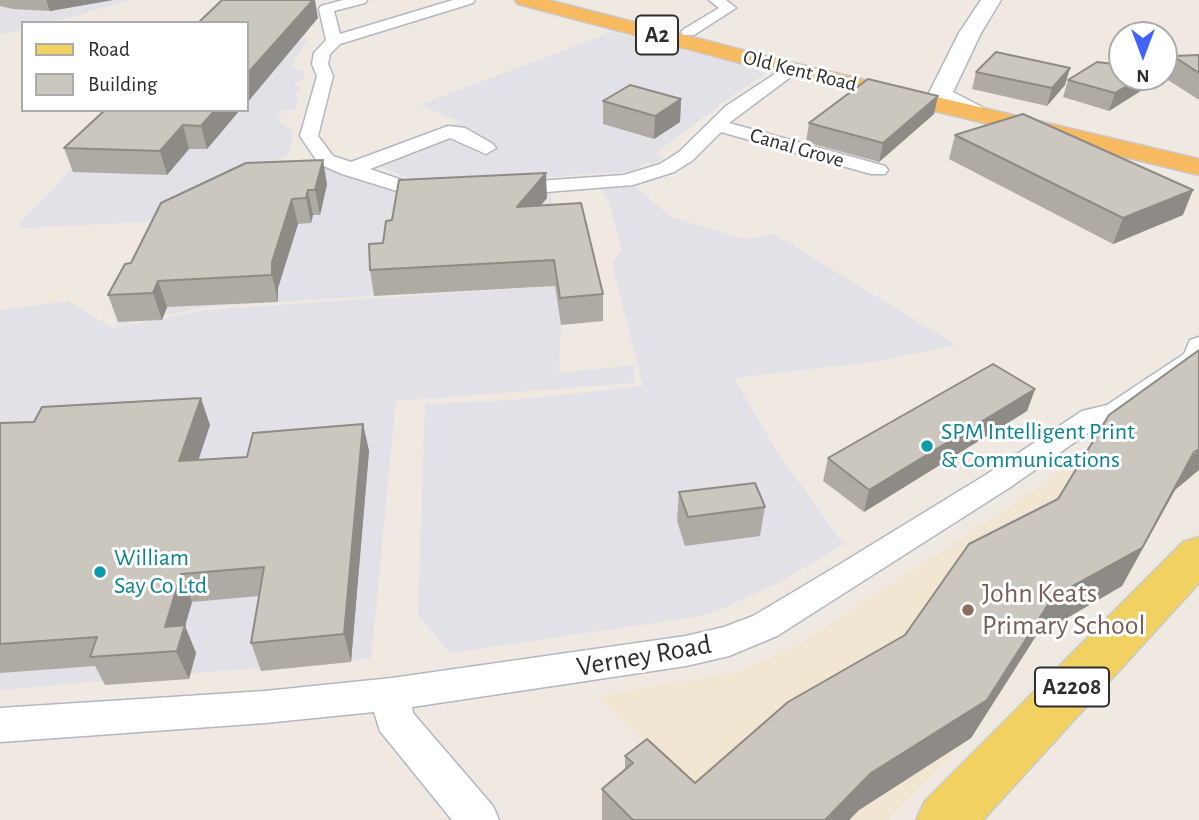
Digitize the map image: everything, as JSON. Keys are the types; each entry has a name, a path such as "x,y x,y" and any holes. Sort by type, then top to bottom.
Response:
{"highway":[{"name":"Old Kent Road","path":"525,0 790,69 1199,167"},
{"name":"Old Kent Road","path":"561,0 1199,153"},
{"path":"690,32 704,41 782,60 789,64 790,69"}],"main road":[{"path":"940,92 970,33 991,0"},
{"name":"A2","path":"940,92 944,100 973,112"},
{"name":"A2208","path":"945,820 1199,554"}],"street":[{"path":"334,41 326,9 360,0"},
{"path":"449,192 397,186 349,170 326,160 309,136 325,76 320,64 322,53 334,41 468,0"},
{"path":"690,32 729,8 716,0"},
{"path":"496,190 642,178 667,168 686,156 716,125 790,69"},
{"name":"Canal Grove","path":"716,125 878,170"},
{"path":"349,170 448,132 458,132 486,148"},
{"name":"Verney Road","path":"0,725 264,707 392,694 686,651 746,634 861,568 998,481 1092,417 1116,412 1196,358 1199,345"},
{"path":"392,694 394,719 478,820"}],"shaded area":[{"path":"0,0 131,0 56,21 21,21 21,30 0,35"},
{"path":"315,21 302,38 308,39 294,60 293,68 304,71 303,80 294,86 301,87 294,97 299,98 295,110 284,110 277,120 293,131 289,155 145,222 24,228 18,224 128,112 248,112 248,23"},
{"path":"612,32 758,69 765,74 655,154 663,157 654,164 647,162 635,171 455,184 411,179 364,160 460,122 420,105"},
{"path":"306,160 405,195 551,191 558,283 204,307 115,326 146,235"},
{"path":"633,185 671,217 744,239 774,234 956,345 879,361 734,378 776,450 843,544 782,581 701,616 450,653 418,615 425,404 514,400 643,386 613,268 613,261 622,251 610,204 601,189"},
{"path":"555,286 561,325 559,373 634,365 635,383 396,401 371,658 0,690 0,310 68,301 113,328 206,310"},
{"name":"John Keats Primary School","path":"1149,409 1199,470 1175,490 1122,586 1036,636 971,737 888,820 725,820 598,696 738,672 797,646 1007,509"}],"building":[{"path":"222,0 313,0 248,73 248,21 200,21"},
{"path":"996,52 1070,68 1052,88 976,72"},
{"path":"1199,55 1199,73 1178,59 1178,56"},
{"path":"1097,62 1108,63 1108,91 1118,91 1115,93 1068,80"},
{"path":"868,79 938,96 883,143 809,123"},
{"path":"630,85 681,99 655,116 603,101"},
{"path":"103,112 213,112 201,126 183,125 160,151 64,148"},
{"path":"1023,114 1193,190 1123,218 955,135"},
{"path":"323,160 315,190 308,190 306,198 292,199 272,262 272,275 158,281 153,293 108,295 125,264 131,263 161,203 246,163"},
{"path":"546,173 517,207 581,203 603,294 560,298 554,260 370,270 369,244 383,243 386,221 392,220 399,180"},
{"name":"John Keats Primary School","path":"1199,350 1199,449 1194,452 1142,548 1053,597 987,700 871,773 825,820 633,820 602,789 633,763 625,756 647,739 695,783 788,702 905,635 969,544 1058,499 1109,415"},
{"path":"993,364 1035,389 869,490 828,458"},
{"path":"201,398 179,461 247,457 253,433 363,424 344,634 251,643 264,567 181,574 165,627 185,625 177,651 90,657 97,637 0,644 0,423 34,422 42,407"},
{"path":"755,483 765,507 688,517 679,492"}],"place":[{"name":"SPM Intelligent Print & Communications","path":"927,446"},
{"name":"William Say Co Ltd","path":"100,572"},
{"name":"John Keats Primary School","path":"968,610"}]}
